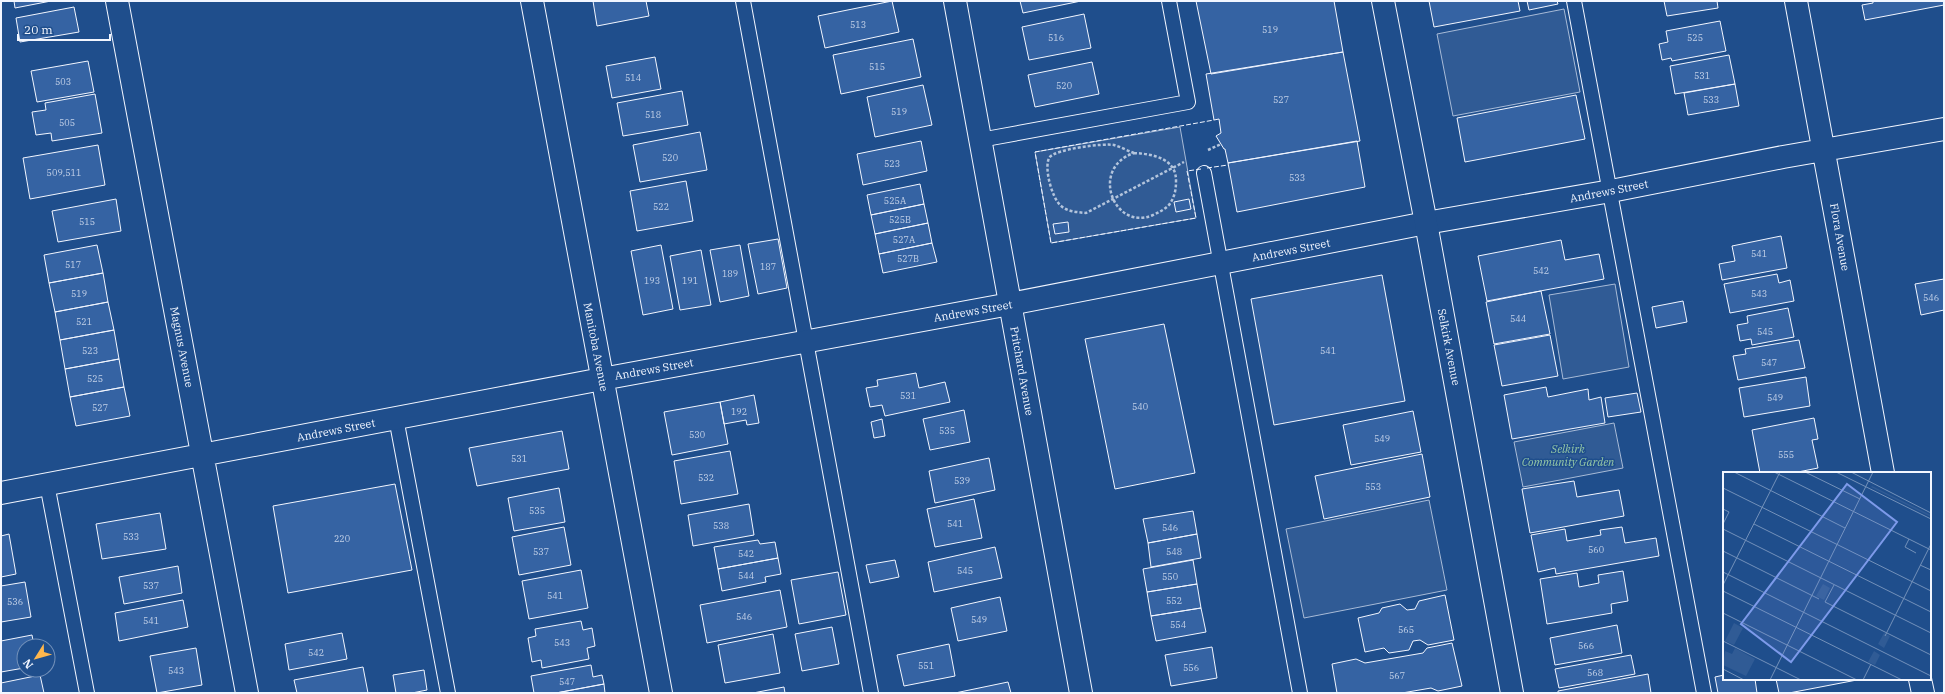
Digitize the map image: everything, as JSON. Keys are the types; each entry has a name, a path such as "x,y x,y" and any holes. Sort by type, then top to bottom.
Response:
{"street":[{"name":"Magnus Avenue","path":"117,1 246,693"},
{"name":"Manitoba Avenue","path":"532,1 661,693"},
{"name":"Pritchard Avenue","path":"955,1 1081,693"},
{"name":"Selkirk Avenue","path":"1383,1 1426,223 1512,693"},
{"name":"Flora Avenue","path":"1796,1 1883,472"},
{"name":"Andrews Street","path":"1,492 203,456 602,379 1010,304 1426,223 1611,191 1824,150 1944,129"},
{"path":"1920,680 1923,693"}],"lane":[{"path":"743,1 871,693"},
{"path":"980,140 1188,102 1169,1"},
{"path":"1574,1 1611,191 1704,693"},
{"path":"1204,173 1300,693"},
{"path":"396,418 448,693"},
{"path":"47,484 87,693"}],"path":[{"path":"1203,152 1221,144"},
{"path":"1134,153 1125,157 1116,164 1111,173 1109,187 1112,200 1124,212 1134,218 1148,217 1162,211 1169,204 1176,191 1176,174 1174,168 1165,161 1150,154 1134,153 1114,145 1094,145 1055,153 1049,158 1048,171 1051,190 1060,205 1071,212 1086,213 1112,200 1174,168 1185,161"}],"shaded area":[{"path":"1564,9 1580,92 1453,116 1437,34"},
{"path":"1180,127 1196,218 1051,243 1035,152"},
{"path":"1615,284 1629,367 1563,379 1549,295"},
{"name":"Selkirk Community Garden","path":"1614,423 1623,468 1523,487 1514,442"},
{"path":"1429,500 1447,590 1304,618 1286,529"}],"building":[{"path":"14,1 51,1 15,8"},
{"path":"593,1 646,1 649,16 597,26"},
{"path":"892,1 899,32 825,48 818,16"},
{"path":"1020,1 1081,1 1023,13"},
{"path":"1196,1 1334,1 1343,52 1211,74"},
{"path":"1429,1 1518,1 1520,11 1434,27"},
{"path":"1527,1 1557,1 1558,4 1529,10"},
{"path":"1664,1 1717,1 1718,8 1667,16"},
{"path":"1873,1 1944,1 1944,5 1865,20 1862,5 1873,3"},
{"path":"74,7 79,32 20,42 16,18"},
{"path":"1084,14 1091,48 1029,60 1022,27"},
{"path":"1720,21 1726,51 1672,61 1671,58 1662,60 1659,44 1668,42 1666,31"},
{"path":"913,39 921,77 841,94 833,55"},
{"path":"1343,52 1360,141 1228,163 1225,149 1216,136 1221,133 1219,119 1214,120 1206,74"},
{"path":"1729,55 1735,84 1675,94 1670,66"},
{"path":"655,57 661,89 612,98 606,66"},
{"path":"88,61 94,92 37,102 31,71"},
{"path":"1092,62 1099,94 1035,107 1028,75"},
{"path":"1735,84 1739,106 1688,115 1684,93"},
{"path":"923,85 932,125 875,137 867,97"},
{"path":"682,91 688,125 623,136 617,103"},
{"path":"95,94 102,133 52,141 51,133 36,135 32,112 46,110 45,103"},
{"path":"1576,95 1585,139 1465,162 1457,118"},
{"path":"700,132 707,170 640,182 633,145"},
{"path":"921,141 927,171 863,185 857,154"},
{"path":"1357,141 1365,187 1237,212 1228,163"},
{"path":"98,145 105,185 30,199 23,158"},
{"path":"686,181 693,221 637,231 630,191"},
{"path":"920,184 924,204 871,215 867,195"},
{"path":"116,199 121,231 58,242 52,211"},
{"path":"1189,199 1191,209 1176,212 1174,202"},
{"path":"924,204 928,223 875,234 871,215"},
{"path":"1068,222 1069,232 1055,234 1053,224"},
{"path":"928,223 932,243 879,254 875,234"},
{"path":"1781,236 1787,268 1722,280 1719,264 1735,261 1732,246"},
{"path":"778,239 787,288 758,294 748,244"},
{"path":"1561,240 1565,260 1599,254 1604,279 1487,301 1478,256"},
{"path":"932,243 937,262 883,273 879,254"},
{"path":"97,245 103,273 49,283 44,255"},
{"path":"661,245 673,309 643,315 631,251"},
{"path":"740,245 749,296 720,302 710,250"},
{"path":"701,250 711,305 680,310 670,256"},
{"path":"103,273 108,302 55,312 49,283"},
{"path":"1777,274 1779,283 1790,280 1794,301 1730,313 1724,284"},
{"path":"1382,275 1405,401 1274,425 1251,299"},
{"path":"1944,279 1944,310 1921,315 1915,284"},
{"path":"1541,291 1550,334 1494,344 1486,302"},
{"path":"1683,301 1687,322 1656,328 1652,307"},
{"path":"108,302 114,330 60,340 55,312"},
{"path":"1788,308 1794,337 1752,345 1751,339 1740,341 1737,325 1748,323 1747,316"},
{"path":"1164,324 1195,473 1115,489 1085,339"},
{"path":"114,330 119,359 65,369 60,340"},
{"path":"1550,335 1558,376 1502,386 1494,345"},
{"path":"1799,340 1805,368 1738,380 1733,356 1746,354 1745,349"},
{"path":"119,359 124,387 70,397 65,369"},
{"path":"916,373 919,388 945,382 950,402 885,416 882,405 870,407 866,388 878,386 877,380"},
{"path":"1806,377 1810,406 1744,417 1739,388"},
{"path":"124,387 130,416 76,426 70,397"},
{"path":"1546,387 1548,397 1588,389 1589,400 1601,397 1605,423 1512,439 1504,395"},
{"path":"1637,393 1641,412 1608,417 1605,398"},
{"path":"754,395 759,423 747,425 746,420 724,424 720,402"},
{"path":"720,402 728,444 672,455 664,412"},
{"path":"964,410 970,442 930,450 923,419"},
{"path":"1413,411 1421,452 1351,465 1343,425"},
{"path":"1814,418 1818,439 1812,440 1818,468 1798,472 1760,472 1752,430"},
{"path":"882,419 885,436 874,438 871,422"},
{"path":"562,431 569,469 477,486 469,448"},
{"path":"730,451 738,494 681,504 674,461"},
{"path":"1422,454 1430,497 1324,519 1315,476"},
{"path":"989,458 995,490 935,503 929,471"},
{"path":"1574,481 1577,497 1619,490 1624,516 1530,533 1522,489"},
{"path":"395,484 412,570 288,593 273,506"},
{"path":"559,488 565,522 514,531 508,498"},
{"path":"974,499 982,538 935,547 927,509"},
{"path":"749,504 754,535 693,546 688,515"},
{"path":"1193,511 1197,534 1148,543 1143,519"},
{"path":"160,513 166,549 102,559 96,524"},
{"path":"564,527 571,565 519,575 512,537"},
{"path":"1622,527 1625,543 1656,538 1659,556 1556,574 1555,568 1538,572 1531,535 1565,529 1567,541 1601,535 1600,530"},
{"path":"9,534 16,574 1,577 1,536"},
{"path":"1197,534 1201,558 1151,567 1148,543"},
{"path":"758,540 760,544 775,542 778,558 718,569 714,547"},
{"path":"995,547 1002,578 934,592 928,562"},
{"path":"778,558 781,574 765,577 766,582 722,591 718,569"},
{"path":"895,560 899,577 870,583 866,565"},
{"path":"1193,560 1197,584 1147,592 1143,569"},
{"path":"178,566 182,593 124,604 119,577"},
{"path":"581,570 588,608 529,619 522,581"},
{"path":"1623,571 1628,601 1611,604 1612,613 1547,624 1540,579 1577,573 1579,587 1599,583 1598,575"},
{"path":"838,572 846,615 799,624 791,580"},
{"path":"25,582 31,617 1,622 1,586"},
{"path":"1197,584 1201,608 1151,616 1147,592"},
{"path":"780,590 787,627 707,643 700,605"},
{"path":"1445,595 1454,640 1428,645 1420,640 1413,641 1409,650 1389,653 1384,648 1365,652 1358,618 1379,613 1382,608 1400,604 1407,610 1415,609 1419,601"},
{"path":"1000,597 1007,631 958,641 951,608"},
{"path":"183,600 188,627 119,641 115,613"},
{"path":"1201,608 1206,632 1156,641 1151,616"},
{"path":"581,621 583,630 592,628 595,646 587,648 589,659 542,668 541,660 532,662 528,638 536,636 535,629"},
{"path":"1617,625 1622,653 1555,665 1550,638"},
{"path":"832,627 839,664 802,671 795,634"},
{"path":"342,633 347,659 289,670 285,644"},
{"path":"773,634 780,673 725,683 718,645"},
{"path":"32,635 33,638 16,638"},
{"path":"16,638 16,669 1,672 1,641"},
{"path":"1452,643 1462,686 1438,691 1431,688 1402,693 1337,693 1332,664 1356,659 1365,663 1423,653 1427,648"},
{"path":"949,644 955,676 904,686 897,655"},
{"path":"1212,647 1217,678 1171,686 1165,655"},
{"path":"196,648 202,685 157,693 150,656"},
{"path":"1631,655 1635,674 1559,688 1555,669"},
{"path":"591,665 593,677 602,675 604,684 556,693 534,693 531,676"},
{"path":"363,667 368,693 297,693 294,680"},
{"path":"424,670 427,690 412,693 396,693 393,675"},
{"path":"1648,674 1651,693 1558,693 1558,691"},
{"path":"1723,675 1723,680 1755,680 1757,693 1718,693 1715,677"},
{"path":"25,678 41,678 44,693 1,693 1,683"},
{"path":"1776,680 1857,680 1789,693 1779,693"},
{"path":"1008,682 1011,693 955,693"},
{"path":"604,684 605,693 556,693"},
{"path":"784,687 785,693 753,693"}],"fence":[{"path":"1201,169 1187,171 1196,218 1051,243 1035,152 1214,120"},
{"path":"1207,168 1228,165"}]}
